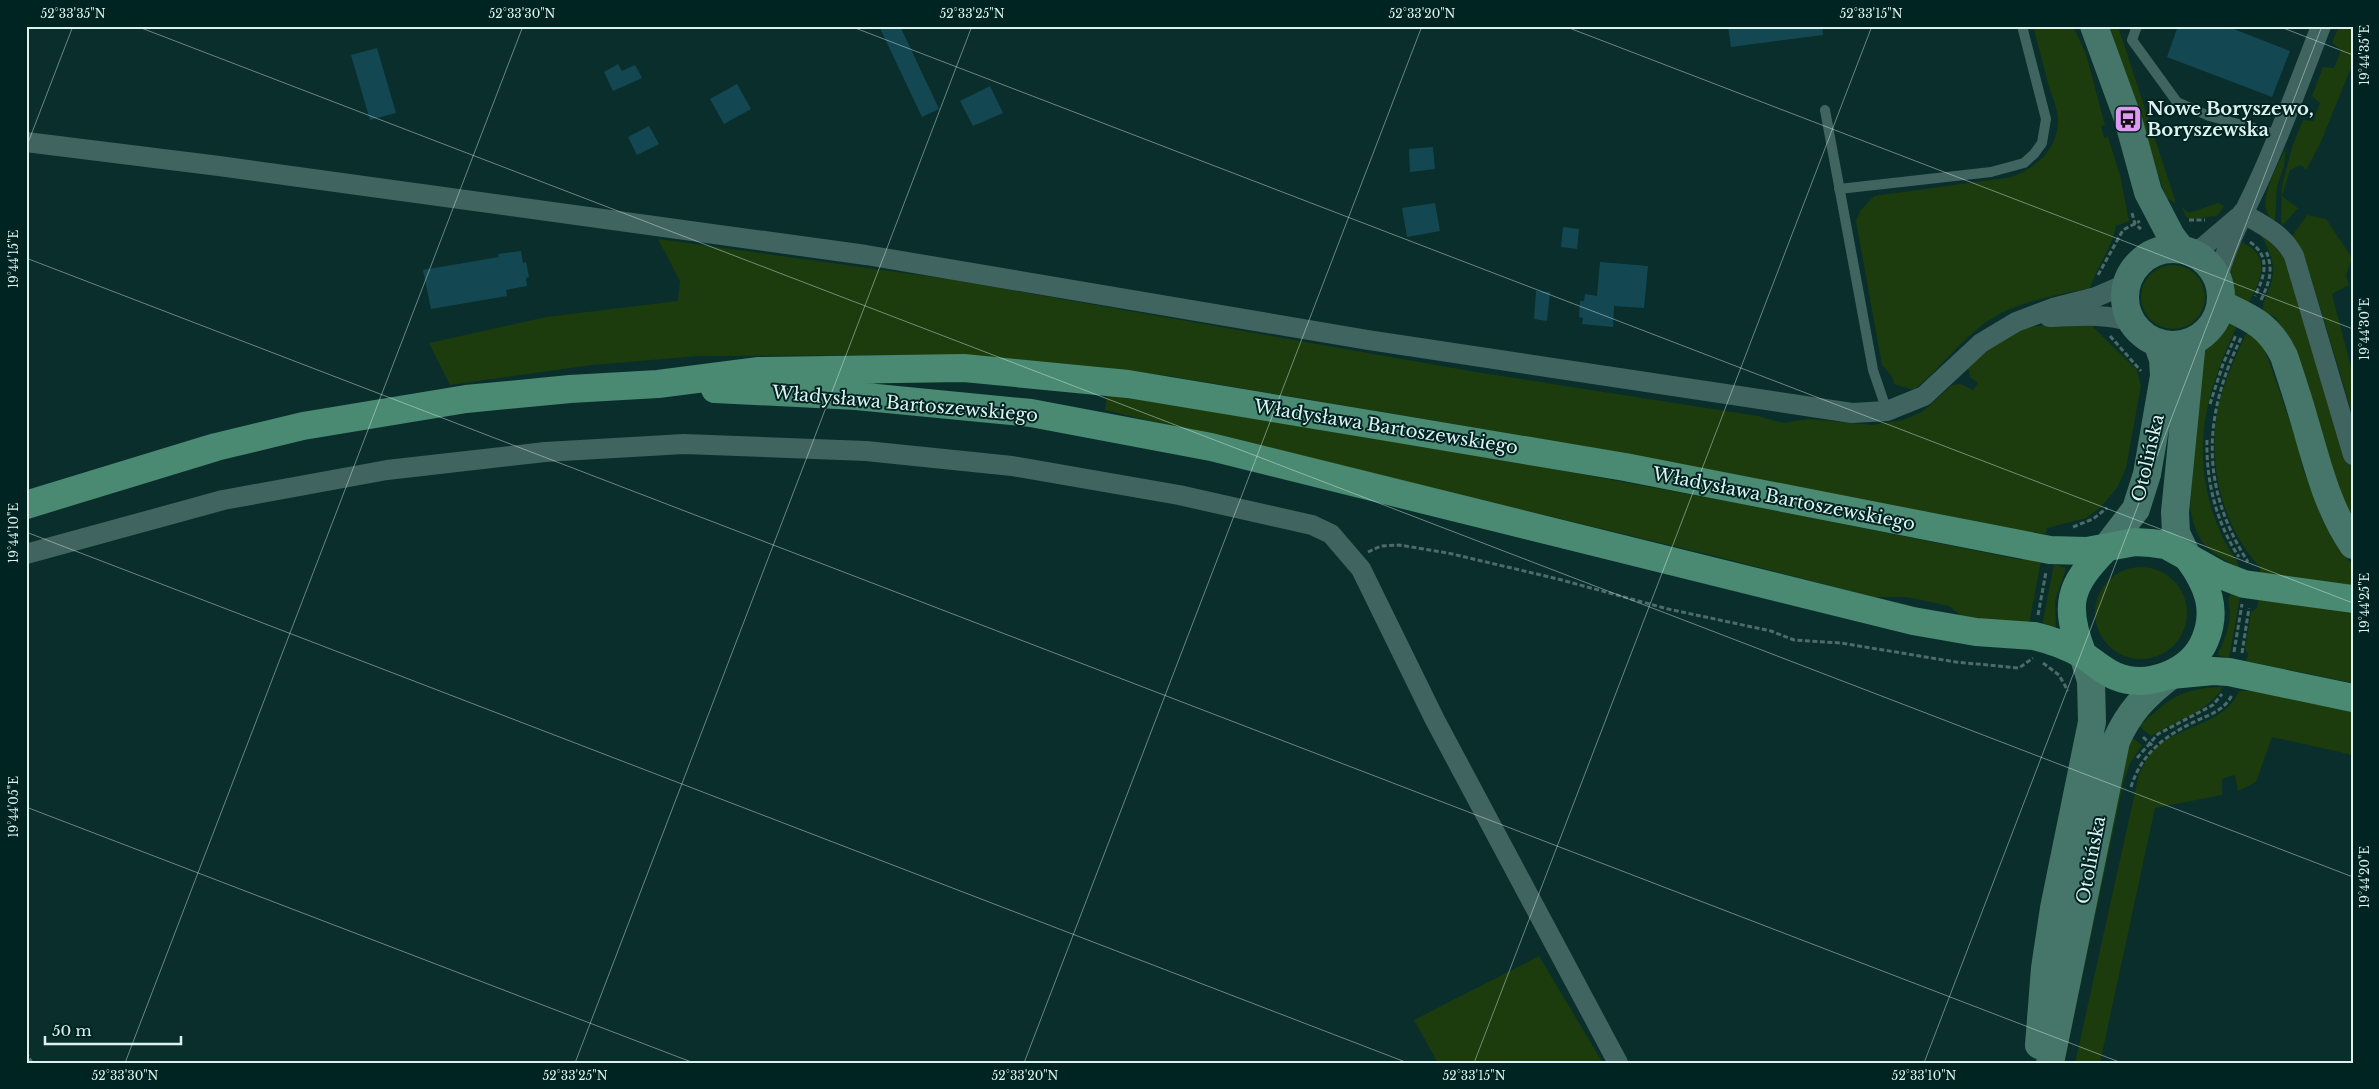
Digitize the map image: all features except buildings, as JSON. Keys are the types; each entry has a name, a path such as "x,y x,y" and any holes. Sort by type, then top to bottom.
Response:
{"main road":[{"path":"2094,26 2128,119 2148,192 2171,236 2186,251 2207,263 2219,291 2257,322 2277,342 2284,356 2332,509 2353,545"},
{"path":"2145,257 2148,241 2148,192"},
{"path":"2186,251 2162,250 2145,257 2134,269 2126,284 2124,297 2132,322 2143,334 2156,342 2174,345 2192,341 2211,326 2219,291"},
{"name":"Otolińska","path":"2188,558 2176,534 2175,512 2192,341"},
{"name":"Otolińska","path":"2106,548 2136,509 2149,467 2163,388 2164,367 2156,342"},
{"name":"Władysława Bartoszewskiego","path":"26,505 216,447 312,425 466,399 570,389 658,384 758,371 964,368 1128,384 1625,467 1821,504 2008,544 2070,552 2106,548"},
{"name":"Władysława Bartoszewskiego","path":"658,384 931,403 1031,414 1128,430 1211,447 1913,620 1959,629 2034,636 2063,645 2083,655"},
{"path":"2353,599 2244,584 2218,574 2166,546 2135,542 2106,548 2082,575 2075,588 2071,604 2076,638 2083,655 2117,677 2147,681 2213,671 2229,672 2353,698"},
{"path":"2170,676 2190,662 2202,648 2210,630 2212,612 2210,594 2201,576 2188,558"},
{"name":"Otolińska","path":"2038,1063 2045,968 2054,908 2092,722 2091,681 2083,655"},
{"name":"Otolińska","path":"2050,1063 2116,741 2122,728 2144,696 2170,676"}],"street":[{"path":"2219,291 2242,213 2252,197 2279,135 2321,26"},
{"path":"26,142 220,166 866,255 1556,370 1852,413 1887,411 1924,396 1981,344 2016,322 2053,308 2096,297 2126,284"},
{"path":"2186,251 2210,242 2242,213"},
{"path":"2242,213 2278,234 2294,256 2353,455"},
{"path":"2030,317 2099,316 2120,318 2132,322"},
{"path":"26,554 223,500 387,470 545,452 684,444 895,454 1056,473 1179,495 1312,525 1331,534 1354,559 1370,585 1435,720 1618,1063"}],"lane":[{"path":"1840,189 1991,172 2024,163 2042,143 2046,119 2022,26"},
{"path":"2137,26 2132,40 2177,102 2209,116 2279,135"},
{"path":"1825,110 1873,370 1887,411"}],"path":[{"path":"1354,559 1381,546 1399,545 1558,579 1668,610 1771,631 1794,640 1841,644 1956,662 2019,668 2033,658"},
{"path":"26,1052 32,1063"}],"green space":[{"path":"2033,26 2073,26 2086,54 2105,125 2101,126 2104,138 2108,137 2120,175 2129,221 2116,226 2111,242 2090,288 2033,301 2006,311 1972,333 1914,390 1894,384 1893,378 1882,365 1856,221 1860,211 1874,196 2012,177 2029,168 2044,156 2054,140 2058,116"},
{"path":"2109,26 2118,26 2176,203 2166,198"},
{"path":"2339,26 2353,26 2353,63 2320,144 2306,170 2301,165 2290,170 2282,196 2298,208 2284,224 2281,223 2282,186 2292,147 2303,120 2313,121 2320,103 2312,96 2323,67 2334,68 2341,50 2332,43"},
{"path":"2286,147 2284,166 2277,186 2275,221 2268,215 2266,197 2273,175"},
{"path":"2218,203 2224,206 2217,216 2191,219 2186,217 2182,207 2189,213"},
{"path":"2307,215 2326,219 2352,258 2346,275 2349,285 2332,294 2353,375 2353,417 2310,274 2292,236"},
{"path":"2261,235 2280,252 2292,275 2353,475 2353,524 2343,504 2292,342 2275,317 2263,312 2264,300 2272,281 2273,268 2268,248"},
{"path":"658,239 948,279 1476,372 1758,416 1783,423 1808,419 1872,425 1903,420 1922,412 1952,385 1961,384 1973,390 1978,383 1970,377 1968,368 1974,359 2021,329 2049,324 2093,323 2093,327 2137,370 2141,386 2126,468 2117,488 2101,507 2086,518 2047,528 2046,534 2000,528 1737,475 1536,438 1169,376 1078,365 965,355 699,356 592,365 450,385 429,343 546,317 678,301 680,281"},
{"path":"2242,242 2252,248 2261,263 2259,280 2247,307 2232,293 2227,277 2231,260"},
{"path":"2167,265 2179,265 2196,274 2203,285 2205,297 2203,309 2196,320 2179,329 2167,329 2155,324 2146,315 2141,303 2141,291 2146,279 2155,270"},
{"path":"2226,316 2239,322 2211,393 2203,440 2203,465 2214,516 2239,567 2211,551 2205,545 2196,529 2190,507 2203,343 2219,329"},
{"path":"2246,334 2254,334 2261,343 2269,361 2297,442 2303,469 2322,519 2339,550 2353,565 2353,586 2260,573 2260,567 2236,534 2221,495 2217,475 2215,434 2222,393"},
{"path":"1107,395 1349,431 1741,504 2022,560 2024,558 2041,561 2029,624 1963,617 1949,606 1907,597 1874,597 1711,555 1105,410"},
{"path":"2054,564 2066,568 2055,601 2056,627 2042,626"},
{"path":"2141,567 2158,571 2173,581 2183,596 2187,613 2183,630 2173,645 2158,655 2141,659 2124,655 2109,645 2099,630 2095,613 2099,596 2109,581 2124,571"},
{"path":"2231,594 2240,597 2229,658 2217,655 2227,630 2230,613 2228,601"},
{"path":"2258,600 2353,612 2353,683 2246,661 2248,654 2245,649 2251,612 2257,608"},
{"path":"2223,687 2217,696 2200,710 2151,736 2139,726 2176,697 2196,690"},
{"path":"2239,691 2255,691 2353,711 2353,755 2272,737 2256,782 2238,791 2235,775 2222,779 2222,795 2155,808 2100,1063 2075,1063 2139,774 2149,756 2158,746 2179,733 2214,717 2233,702"},
{"path":"2132,738 2142,745 2130,763 2124,780 2064,1063 2121,764"},
{"path":"1539,956 1603,1063 1438,1063 1414,1020"}],"place":[{"name":"Nowe Boryszewo, Boryszewska","path":"2128,119"}]}
